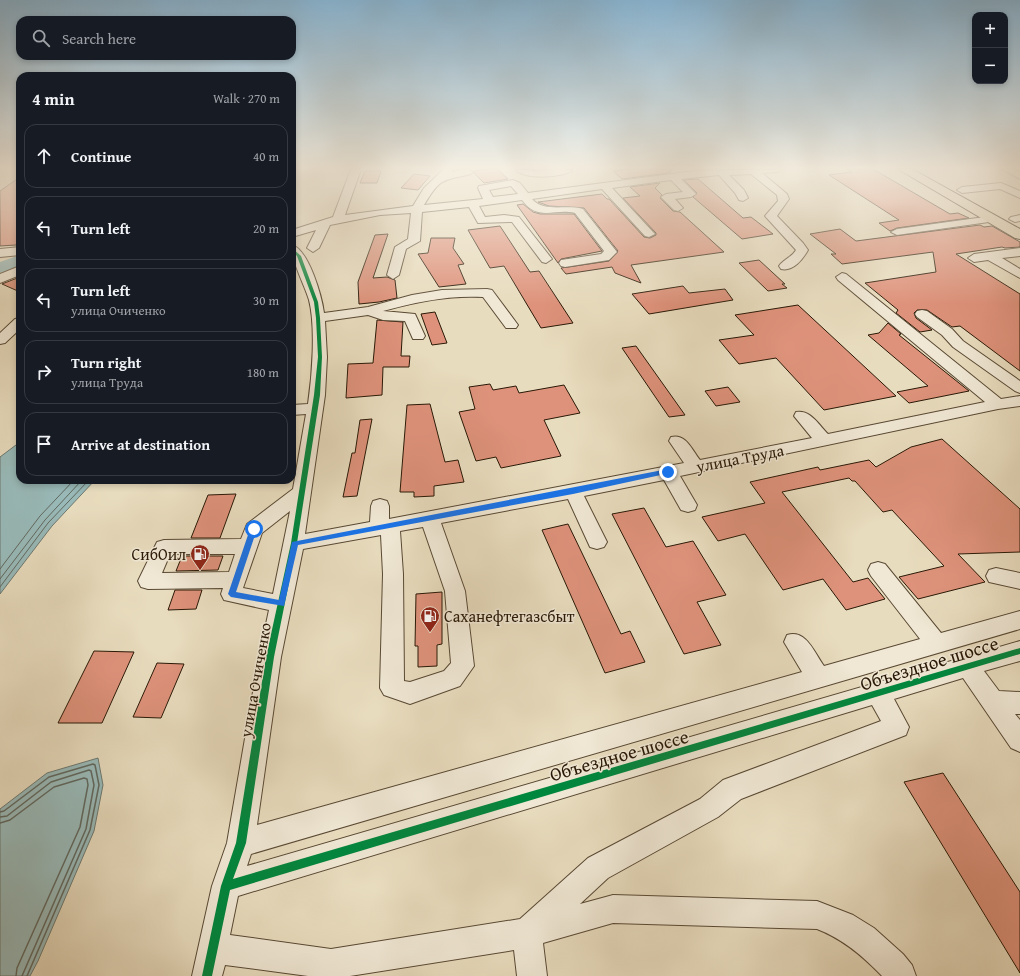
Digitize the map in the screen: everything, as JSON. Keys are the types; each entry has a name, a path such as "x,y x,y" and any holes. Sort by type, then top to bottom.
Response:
{"main road":[{"path":"984,215 1020,235"}],"street":[{"path":"338,219 340,215"},
{"path":"296,233 338,219 370,215"},
{"path":"392,275 401,247 414,241 416,215"},
{"path":"478,215 482,221 504,218 516,219 546,259"},
{"path":"565,263 605,257 611,252 582,215"},
{"path":"631,215 649,234"},
{"path":"772,215 771,216 800,245 802,250 798,257 786,266"},
{"path":"897,232 992,219"},
{"path":"313,248 325,224"},
{"path":"0,253 16,251"},
{"name":"улица Очиченко","path":"207,976 226,886 241,843 270,657 294,543 315,409 320,357 318,318 304,268 296,253"},
{"path":"974,258 1019,253"},
{"path":"990,256 1020,274"},
{"path":"0,279 16,272"},
{"path":"842,276 998,404"},
{"path":"318,318 368,312 413,299 438,294 476,292 487,293 512,325"},
{"path":"368,312 383,316 410,316 418,336"},
{"path":"922,314 948,332 958,344 1020,388"},
{"path":"0,340 16,326"},
{"name":"улица Труда","path":"294,543 573,491 629,472 668,472 998,404 1020,401"},
{"path":"296,410 315,409"},
{"path":"802,416 824,441"},
{"path":"677,441 695,466"},
{"path":"668,472 688,505"},
{"path":"573,491 597,542"},
{"path":"282,604 231,594 254,529 301,493"},
{"path":"380,506 393,574 392,688 410,693 452,679 463,666 455,591 430,518"},
{"path":"236,580 148,581 164,547 248,546"},
{"path":"878,570 937,644"},
{"path":"996,576 1020,581"},
{"name":"Объездное шоссе","path":"241,843 1020,620"},
{"path":"795,642 819,678"},
{"name":"Объездное шоссе","path":"226,886 1020,651"},
{"path":"968,667 1020,740"},
{"path":"527,933 598,868 709,808 732,789 897,727 878,694"},
{"path":"993,702 1020,703"},
{"path":"213,948 331,964 527,933 614,909 817,915 845,926 861,936 879,951 901,976"},
{"path":"527,933 532,976"}],"water":[{"path":"16,445 16,484 91,484 52,526 0,594 0,457"},
{"path":"98,758 103,785 94,831 38,961 30,976 0,976 0,809 47,773"}],"building":[{"path":"0,215 16,215 16,245 0,246"},
{"path":"524,215 574,215 602,251 561,259 558,263"},
{"path":"589,215 623,215 644,237 650,238 656,235 656,233 639,215 683,215 724,252 631,265 641,283 615,273 612,267 566,274 561,268 609,261 618,251"},
{"path":"713,215 739,215 743,218 751,217 773,234 742,239"},
{"path":"891,215 961,215 969,218 897,228 890,231 879,223 899,220"},
{"path":"980,225 984,227 992,226 1020,242 1020,247 1002,247 956,254 1020,294 1020,371 960,326 952,327 927,310 917,310 914,313 916,318 932,330 920,332 896,313 898,310 865,283 936,272 933,252 842,264 831,254 836,254 810,234 840,229 856,241"},
{"path":"500,226 530,272 539,271 573,323 541,328 504,266 490,268 468,230"},
{"path":"388,234 373,278 387,277 395,280 397,298 359,304 358,282 375,235"},
{"path":"431,238 455,238 453,248 464,264 458,265 466,284 439,287 418,254 428,253"},
{"path":"759,260 785,284 782,284 787,288 768,291 739,263"},
{"path":"16,279 16,290 2,284"},
{"path":"683,286 689,293 725,289 733,300 649,314 632,294"},
{"path":"798,305 896,396 824,410 776,358 739,364 719,340 754,335 735,315"},
{"path":"435,312 447,343 432,345 421,314"},
{"path":"377,320 403,322 401,356 410,356 409,367 383,367 382,395 346,398 348,364 373,363"},
{"path":"888,323 901,334 899,335 969,391 909,403 897,392 928,386 868,335 879,333"},
{"path":"636,346 685,415 669,417 622,348"},
{"path":"490,384 493,390 516,386 519,393 564,385 580,413 544,420 561,456 501,468 496,457 476,461 459,412 475,409 469,387"},
{"path":"728,387 740,402 716,406 705,391"},
{"path":"430,404 445,462 458,460 464,482 434,486 434,496 414,497 414,492 400,492 407,405"},
{"path":"372,419 357,496 343,497 352,453 355,453 360,420"},
{"path":"942,439 1020,509 1020,552 958,554 985,582 918,599 899,577 944,566 892,510 883,512 855,481 852,481 849,478 782,492 853,582 868,578 885,599 846,610 823,579 783,590 745,534 718,541 702,517 765,503 750,482 818,467 820,470 869,460 876,467 911,447"},
{"path":"236,494 220,538 191,538 208,495"},
{"path":"644,508 666,547 693,541 726,595 697,602 721,645 684,654 612,514"},
{"path":"568,524 621,634 630,631 645,662 605,673 542,530"},
{"path":"182,556 223,556 218,570 176,571"},
{"path":"175,590 202,590 196,609 168,610"},
{"path":"442,592 442,644 437,645 437,666 418,667 418,646 415,646 416,594"},
{"path":"94,651 134,652 102,723 58,723"},
{"path":"157,663 184,664 161,718 133,717"},
{"path":"943,773 1020,892 1020,973 904,782"}],"waterway":[{"path":"0,268 16,262"}],"cycle path":[{"path":"207,976 226,886 241,843 270,657 294,543 317,395 320,357 316,302 304,268 299,256 296,253"},
{"path":"226,886 1020,651"}],"place":[{"name":"СибОил","path":"200,571"},
{"name":"Саханефтегазсбыт","path":"430,633"}],"route":[{"path":"254,529 231,594 282,604 294,543 355,533 668,472"}]}
